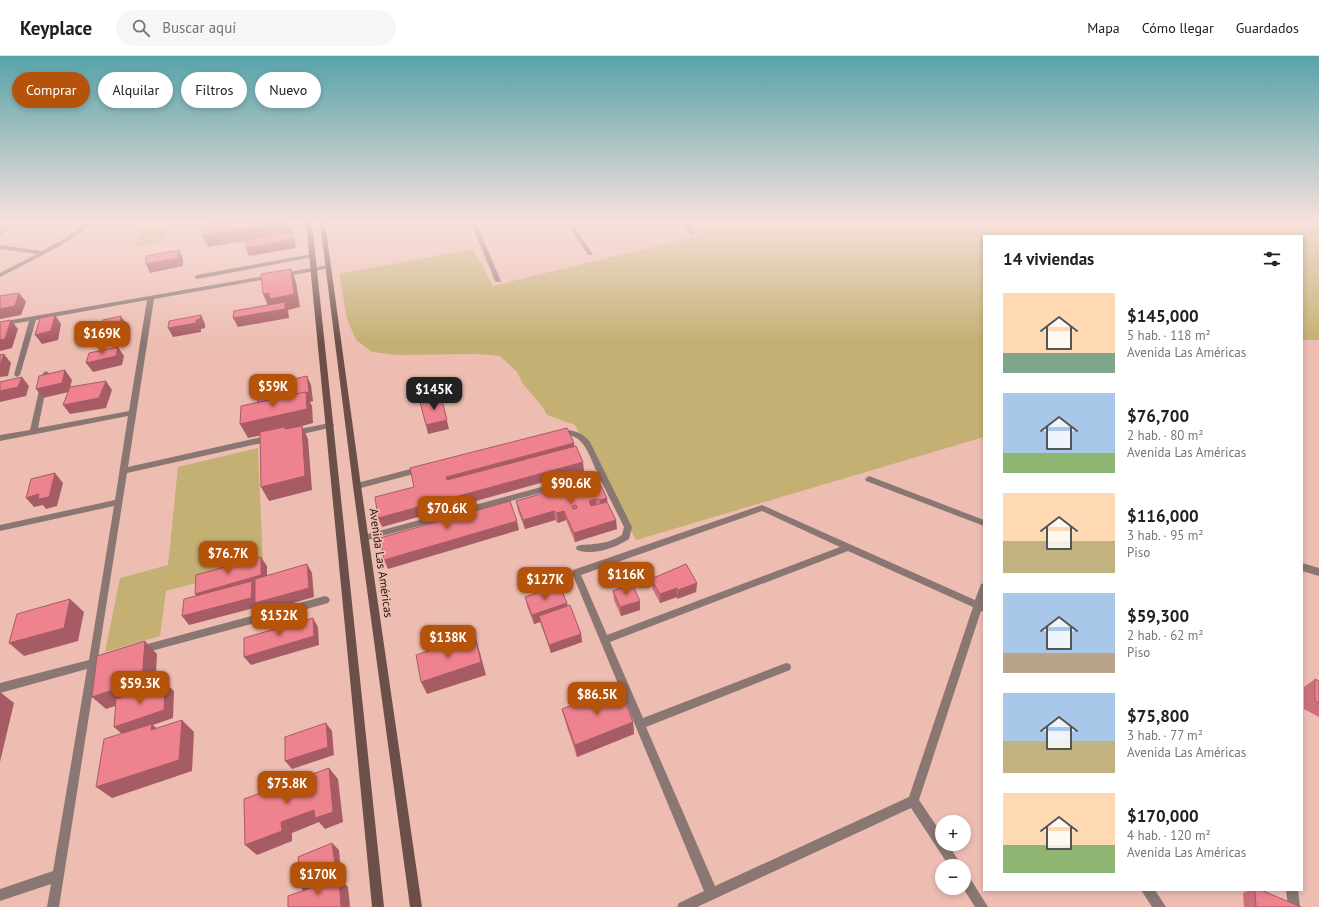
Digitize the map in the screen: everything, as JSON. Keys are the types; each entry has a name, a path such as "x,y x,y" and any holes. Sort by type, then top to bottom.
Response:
{"main road":[{"path":"313,263 378,907"},
{"name":"Avenida Las Américas","path":"327,263 364,538 416,907"}],"street":[{"path":"0,274 23,263"},
{"path":"197,277 275,263"},
{"path":"490,263 498,280"},
{"path":"0,324 328,267"},
{"path":"52,907 97,662 118,502 150,297"},
{"path":"17,375 33,318"},
{"path":"33,432 46,373"},
{"path":"0,438 132,413"},
{"path":"123,471 330,425"},
{"path":"555,435 563,433 580,435 586,442 628,527 626,537 616,544 602,548 580,548"},
{"path":"357,486 433,466"},
{"path":"364,538 602,473"},
{"path":"869,479 983,523"},
{"path":"0,528 118,502"},
{"path":"712,894 576,573 762,508 981,607"},
{"path":"604,640 849,547"},
{"path":"1303,567 1319,572"},
{"path":"683,907 913,800 981,607 983,594"},
{"path":"129,653 325,600"},
{"path":"0,688 97,662"},
{"path":"640,724 786,667"},
{"path":"913,800 951,859"},
{"path":"0,895 57,876"},
{"path":"971,890 982,907"},
{"path":"1149,891 1160,907"},
{"path":"1292,891 1294,907"}],"shaded area":[{"path":"399,263 480,263 493,286 588,263 983,263 983,437 636,540 575,425 547,415 542,406 523,384 517,372 500,356 477,354 397,355 372,352 356,340 347,319 339,274"},
{"path":"1303,263 1319,263 1319,340 1303,340"},
{"path":"258,448 263,565 166,591 160,636 105,652 120,578 168,565 178,467"}],"building":[{"path":"291,269 294,294 270,299 269,293 263,294 261,274"},
{"path":"19,293 15,306 0,309 0,296"},
{"path":"285,302 285,309 233,318 234,311"},
{"path":"55,315 51,331 35,335 40,318"},
{"path":"201,315 200,319 196,320 196,323 168,328 169,321"},
{"path":"121,316 120,327 102,331 103,320"},
{"path":"11,320 5,339 0,340 0,322"},
{"path":"102,326 102,335 86,338 89,329"},
{"path":"118,347 116,356 86,363 89,353"},
{"path":"4,354 0,366 0,355"},
{"path":"65,370 62,383 36,389 39,376"},
{"path":"307,376 309,392 258,403 257,392 267,389 267,385"},
{"path":"22,377 18,387 0,391 0,382"},
{"path":"106,381 99,398 63,405 70,387"},
{"path":"306,392 307,409 240,424 241,406"},
{"path":"441,397 447,420 426,425 420,402"},
{"path":"302,426 305,476 261,487 260,432 285,427 285,429"},
{"path":"567,428 574,443 446,477 447,480 576,446 583,462 378,518 375,497 414,487 410,468"},
{"path":"55,473 49,497 38,499 39,494 26,498 31,479"},
{"path":"597,478 607,498 589,501 591,506 607,502 616,520 574,533 564,511 557,513 554,511 523,520 516,501","holes":["576,505 577,508 573,509 572,506"]},
{"path":"510,501 517,521 384,560 380,538"},
{"path":"261,557 261,575 195,594 196,575"},
{"path":"307,564 309,588 255,603 255,579"},
{"path":"686,564 697,583 678,590 677,588 660,594 651,579"},
{"path":"252,581 251,598 182,616 184,599"},
{"path":"632,584 640,601 620,607 613,591"},
{"path":"560,587 567,603 532,615 525,597 545,590 545,593"},
{"path":"70,599 64,628 9,643 17,614"},
{"path":"570,605 581,634 549,645 539,616"},
{"path":"313,618 314,636 244,657 244,638"},
{"path":"475,636 481,662 421,682 416,655"},
{"path":"145,641 142,680 92,697 97,656"},
{"path":"1315,679 1319,681 1319,703 1315,701"},
{"path":"165,683 164,710 114,727 116,699"},
{"path":"619,687 633,722 575,745 562,709"},
{"path":"182,720 179,760 96,787 104,739 152,724 151,730"},
{"path":"326,723 328,747 285,761 285,737"},
{"path":"329,768 333,812 315,818 314,810 281,822 282,831 245,845 244,799"},
{"path":"332,843 335,865 315,873 316,882 301,888 298,857"},
{"path":"339,878 341,907 288,907 288,896"},
{"path":"1255,891 1263,891 1301,907 1256,907"}]}
